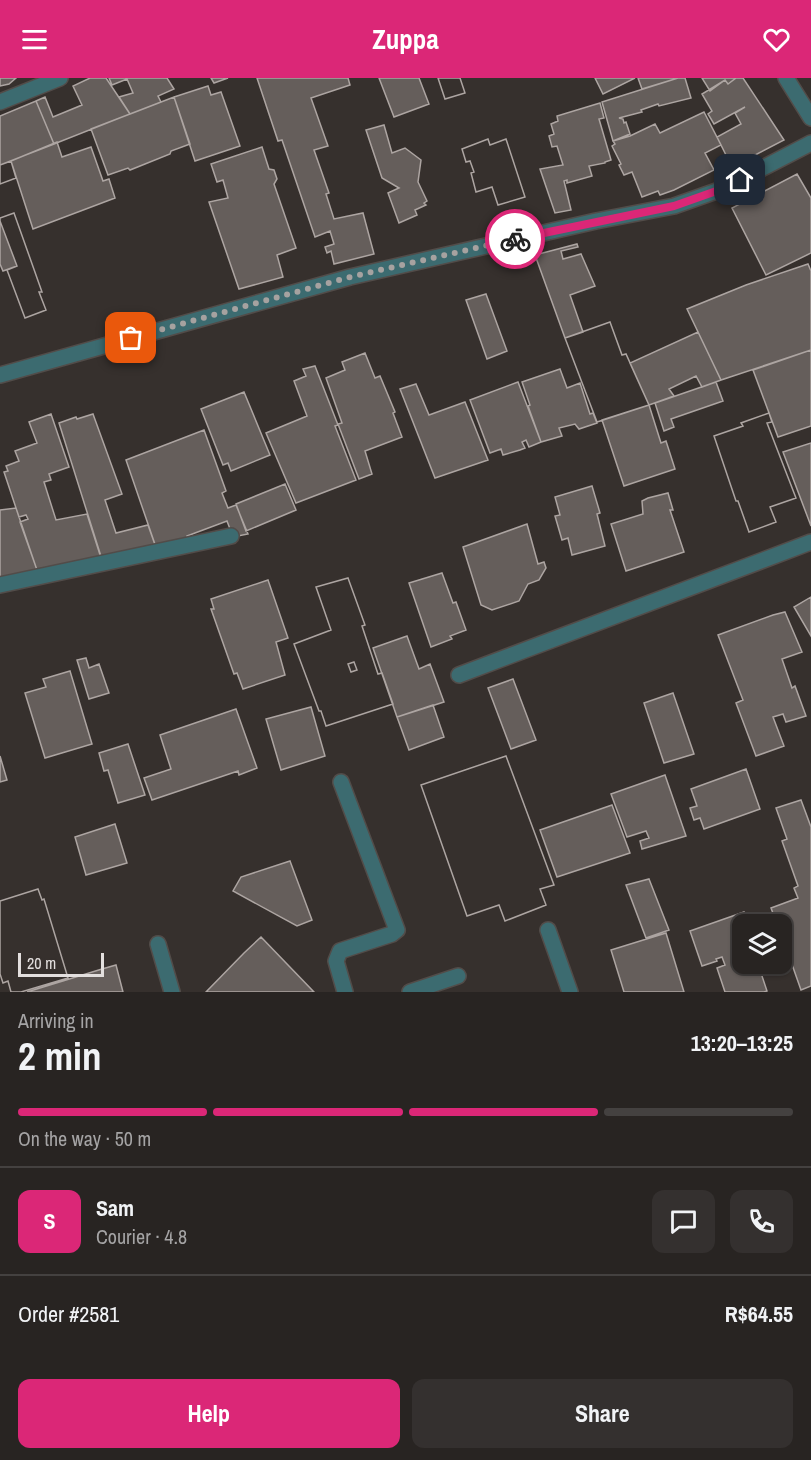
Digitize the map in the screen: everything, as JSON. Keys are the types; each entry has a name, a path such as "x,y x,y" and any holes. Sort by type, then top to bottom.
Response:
{"street":[{"path":"0,102 60,78"},
{"path":"786,78 811,118"},
{"path":"0,375 350,277 596,221 674,206 722,189 811,143"},
{"path":"0,585 231,536"},
{"path":"459,675 811,542"},
{"path":"341,782 397,930 392,934 340,951 336,961 345,992"},
{"path":"548,930 570,992"},
{"path":"158,944 172,992"},
{"path":"410,992 458,976"}],"building":[{"path":"0,78 16,78 9,84 0,86"},
{"path":"90,78 106,78 130,114 54,144 36,101 45,97 53,117 82,105 73,86"},
{"path":"109,78 167,78 174,89 158,96 161,102 130,114 119,97 133,93 127,79 112,85"},
{"path":"211,78 228,78 214,83"},
{"path":"257,78 348,78 350,85 311,98 328,146 314,150 329,193 326,194 334,219 363,213 374,254 334,264 331,251 327,253 325,247 334,244 330,231 315,237 282,140 278,141"},
{"path":"379,78 419,78 429,104 394,117"},
{"path":"438,78 460,78 465,93 445,99"},
{"path":"438,78 460,78 465,93 445,99"},
{"path":"595,78 635,78 603,94"},
{"path":"638,78 678,78 642,89"},
{"path":"678,78 685,78 691,98 659,106 658,104 641,110 642,112 619,118 623,119 624,123 626,122 630,134 613,141 602,102"},
{"path":"702,78 736,78 728,84 725,80 710,91"},
{"path":"736,78 743,78 784,140 732,167 717,137 741,124 735,113 745,107 714,124 708,114 712,111 702,94 725,80 728,84"},
{"path":"208,86 211,95 221,92 240,146 195,161 174,97"},
{"path":"174,97 190,144 130,170 128,168 108,175 91,129"},
{"path":"36,101 54,144 0,165 0,116"},
{"path":"600,103 604,118 599,119 611,160 589,166 592,176 567,183 567,180 564,181 571,210 555,213 540,169 563,165 557,146 552,147 549,136 554,134 551,124 558,121 557,116"},
{"path":"704,112 721,145 705,153 714,170 674,190 660,195 658,191 642,197 632,172 624,175 612,146 615,144 613,141 655,124 660,133"},
{"path":"384,125 392,153 405,148 421,160 418,182 427,201 424,203 426,205 415,210 417,215 399,223 388,193 399,188 382,178 366,130"},
{"path":"488,139 490,145 506,139 525,197 498,205 492,187 476,192 471,173 474,172 470,161 466,162 462,149"},
{"path":"488,139 490,145 506,139 525,197 498,205 492,187 476,192 471,173 474,172 470,161 466,162 462,149"},
{"path":"57,142 62,157 91,147 103,181 109,179 115,198 33,229 11,161"},
{"path":"262,147 269,169 274,170 277,179 274,184 296,248 277,255 283,277 239,289 209,202 228,198 223,180 217,182 211,164"},
{"path":"11,161 16,178 0,184 0,165"},
{"path":"11,161 16,178 0,184 0,165"},
{"path":"797,174 811,198 811,253 766,275 732,208"},
{"path":"14,213 42,292 39,292 46,310 25,318 7,270 17,266 0,221 0,218"},
{"path":"14,213 42,292 39,292 46,310 25,318 7,270 17,266 0,221 0,218"},
{"path":"0,221 17,266 3,271 0,264"},
{"path":"577,244 578,247 561,251 563,259 581,254 595,286 570,295 583,332 565,338 535,255"},
{"path":"808,264 811,271 811,350 721,380 687,309 746,285"},
{"path":"486,294 507,351 487,359 466,300"},
{"path":"610,322 622,355 626,354 649,405 597,422 565,338"},
{"path":"610,322 622,355 626,354 649,405 597,422 565,338"},
{"path":"698,332 721,380 702,387 696,376 669,389 674,396 649,405 630,363"},
{"path":"811,350 811,426 778,437 753,370"},
{"path":"365,353 375,378 380,376 395,412 393,413 402,437 365,451 372,474 359,479 338,424 342,423 326,378 345,370 342,362"},
{"path":"315,366 356,480 296,503 266,433 307,416 294,381 306,376 303,369"},
{"path":"560,369 567,388 580,383 590,414 593,413 597,423 579,429 575,424 559,428 562,436 541,442 522,382"},
{"path":"518,382 541,442 529,447 526,440 522,442 525,448 520,450 503,455 501,449 490,453 470,400"},
{"path":"716,382 723,401 671,419 674,427 664,431 655,403"},
{"path":"416,384 429,415 465,402 488,460 435,478 400,389"},
{"path":"244,392 270,455 231,471 228,463 223,465 201,409"},
{"path":"649,405 661,443 666,441 675,469 624,486 602,420"},
{"path":"769,413 772,422 767,423 796,498 770,507 776,522 749,532 714,436 743,426 741,423"},
{"path":"769,413 772,422 767,423 796,498 770,507 776,522 749,532 714,436 743,426 741,423"},
{"path":"51,414 69,467 49,474 51,480 44,482 56,520 87,514 102,561 37,570 20,522 28,519 26,515 19,517 4,472 8,471 6,466 19,461 15,451 37,443 29,422"},
{"path":"93,414 122,494 105,500 116,533 148,525 159,556 104,566 59,423"},
{"path":"204,430 226,491 222,493 228,508 236,505 248,534 233,537 227,521 187,536 191,548 159,556 126,460"},
{"path":"811,443 811,526 783,452"},
{"path":"285,484 296,510 246,531 236,504"},
{"path":"592,486 600,513 597,514 605,546 572,555 568,538 562,540 555,516 560,515 555,497"},
{"path":"668,493 673,510 670,510 684,552 626,571 611,524 643,514 642,501"},
{"path":"16,508 40,579 21,575 0,577 0,510"},
{"path":"527,524 538,564 544,562 546,568 539,580 528,584 519,601 492,610 481,605 463,547"},
{"path":"442,573 466,630 450,636 452,639 431,647 409,583"},
{"path":"348,578 365,625 362,626 378,674 382,673 393,704 326,726 294,644 331,630 316,587","holes":["354,662 357,670 351,672 348,664"]},
{"path":"348,578 365,625 362,626 378,674 382,673 393,704 326,726 294,644 331,630 316,587","holes":["354,662 357,670 351,672 348,664"]},
{"path":"268,580 288,638 276,642 285,675 243,689 237,673 234,674 211,609 214,609 211,599"},
{"path":"811,597 811,636 794,607"},
{"path":"785,612 802,652 782,659 792,688 795,686 806,716 786,722 783,714 773,717 784,746 756,756 736,703 743,700 718,635"},
{"path":"407,636 419,669 430,664 444,702 397,717 373,648"},
{"path":"86,658 89,668 99,664 109,693 89,699 77,660"},
{"path":"70,671 92,744 45,758 25,693 46,687 43,679"},
{"path":"513,679 536,740 511,749 488,688"},
{"path":"673,693 694,754 664,763 644,703"},
{"path":"433,705 444,737 409,750 397,717"},
{"path":"311,707 325,756 281,770 266,719"},
{"path":"236,709 257,768 239,775 238,771 152,800 144,778 171,769 160,735"},
{"path":"128,744 145,795 118,803 108,770 104,771 99,753"},
{"path":"0,756 7,780 0,782"},
{"path":"506,756 554,885 540,889 546,905 505,921 499,905 467,916 421,785"},
{"path":"506,756 554,885 540,889 546,905 505,921 499,905 467,916 421,785"},
{"path":"746,769 760,809 704,829 700,818 694,820 690,808 697,806 691,789"},
{"path":"665,775 686,836 642,849 640,841 649,838 646,831 627,837 611,794"},
{"path":"801,800 811,827 811,986 801,990 792,964 792,914 773,914 771,908 798,898 794,888 798,886 782,841 787,839 776,808"},
{"path":"612,805 630,853 557,877 540,830"},
{"path":"115,824 127,863 86,875 75,837"},
{"path":"290,861 312,920 297,926 233,891 241,877"},
{"path":"649,879 669,930 646,938 626,885"},
{"path":"38,889 42,900 44,899 68,978 21,992 11,992 8,981 3,983 0,974 0,901"},
{"path":"38,889 42,900 44,899 68,978 21,992 11,992 8,981 3,983 0,974 0,901"},
{"path":"732,916 732,974 761,974 767,991 725,992 717,968 725,965 722,957 702,966 690,931"},
{"path":"666,933 684,992 624,992 611,950"},
{"path":"261,937 314,992 206,992 244,953"},
{"path":"116,965 123,992 27,992 102,969"}],"way so far":[{"path":"131,338 350,277 515,239"}],"route":[{"path":"515,239 674,206 740,180"}]}
